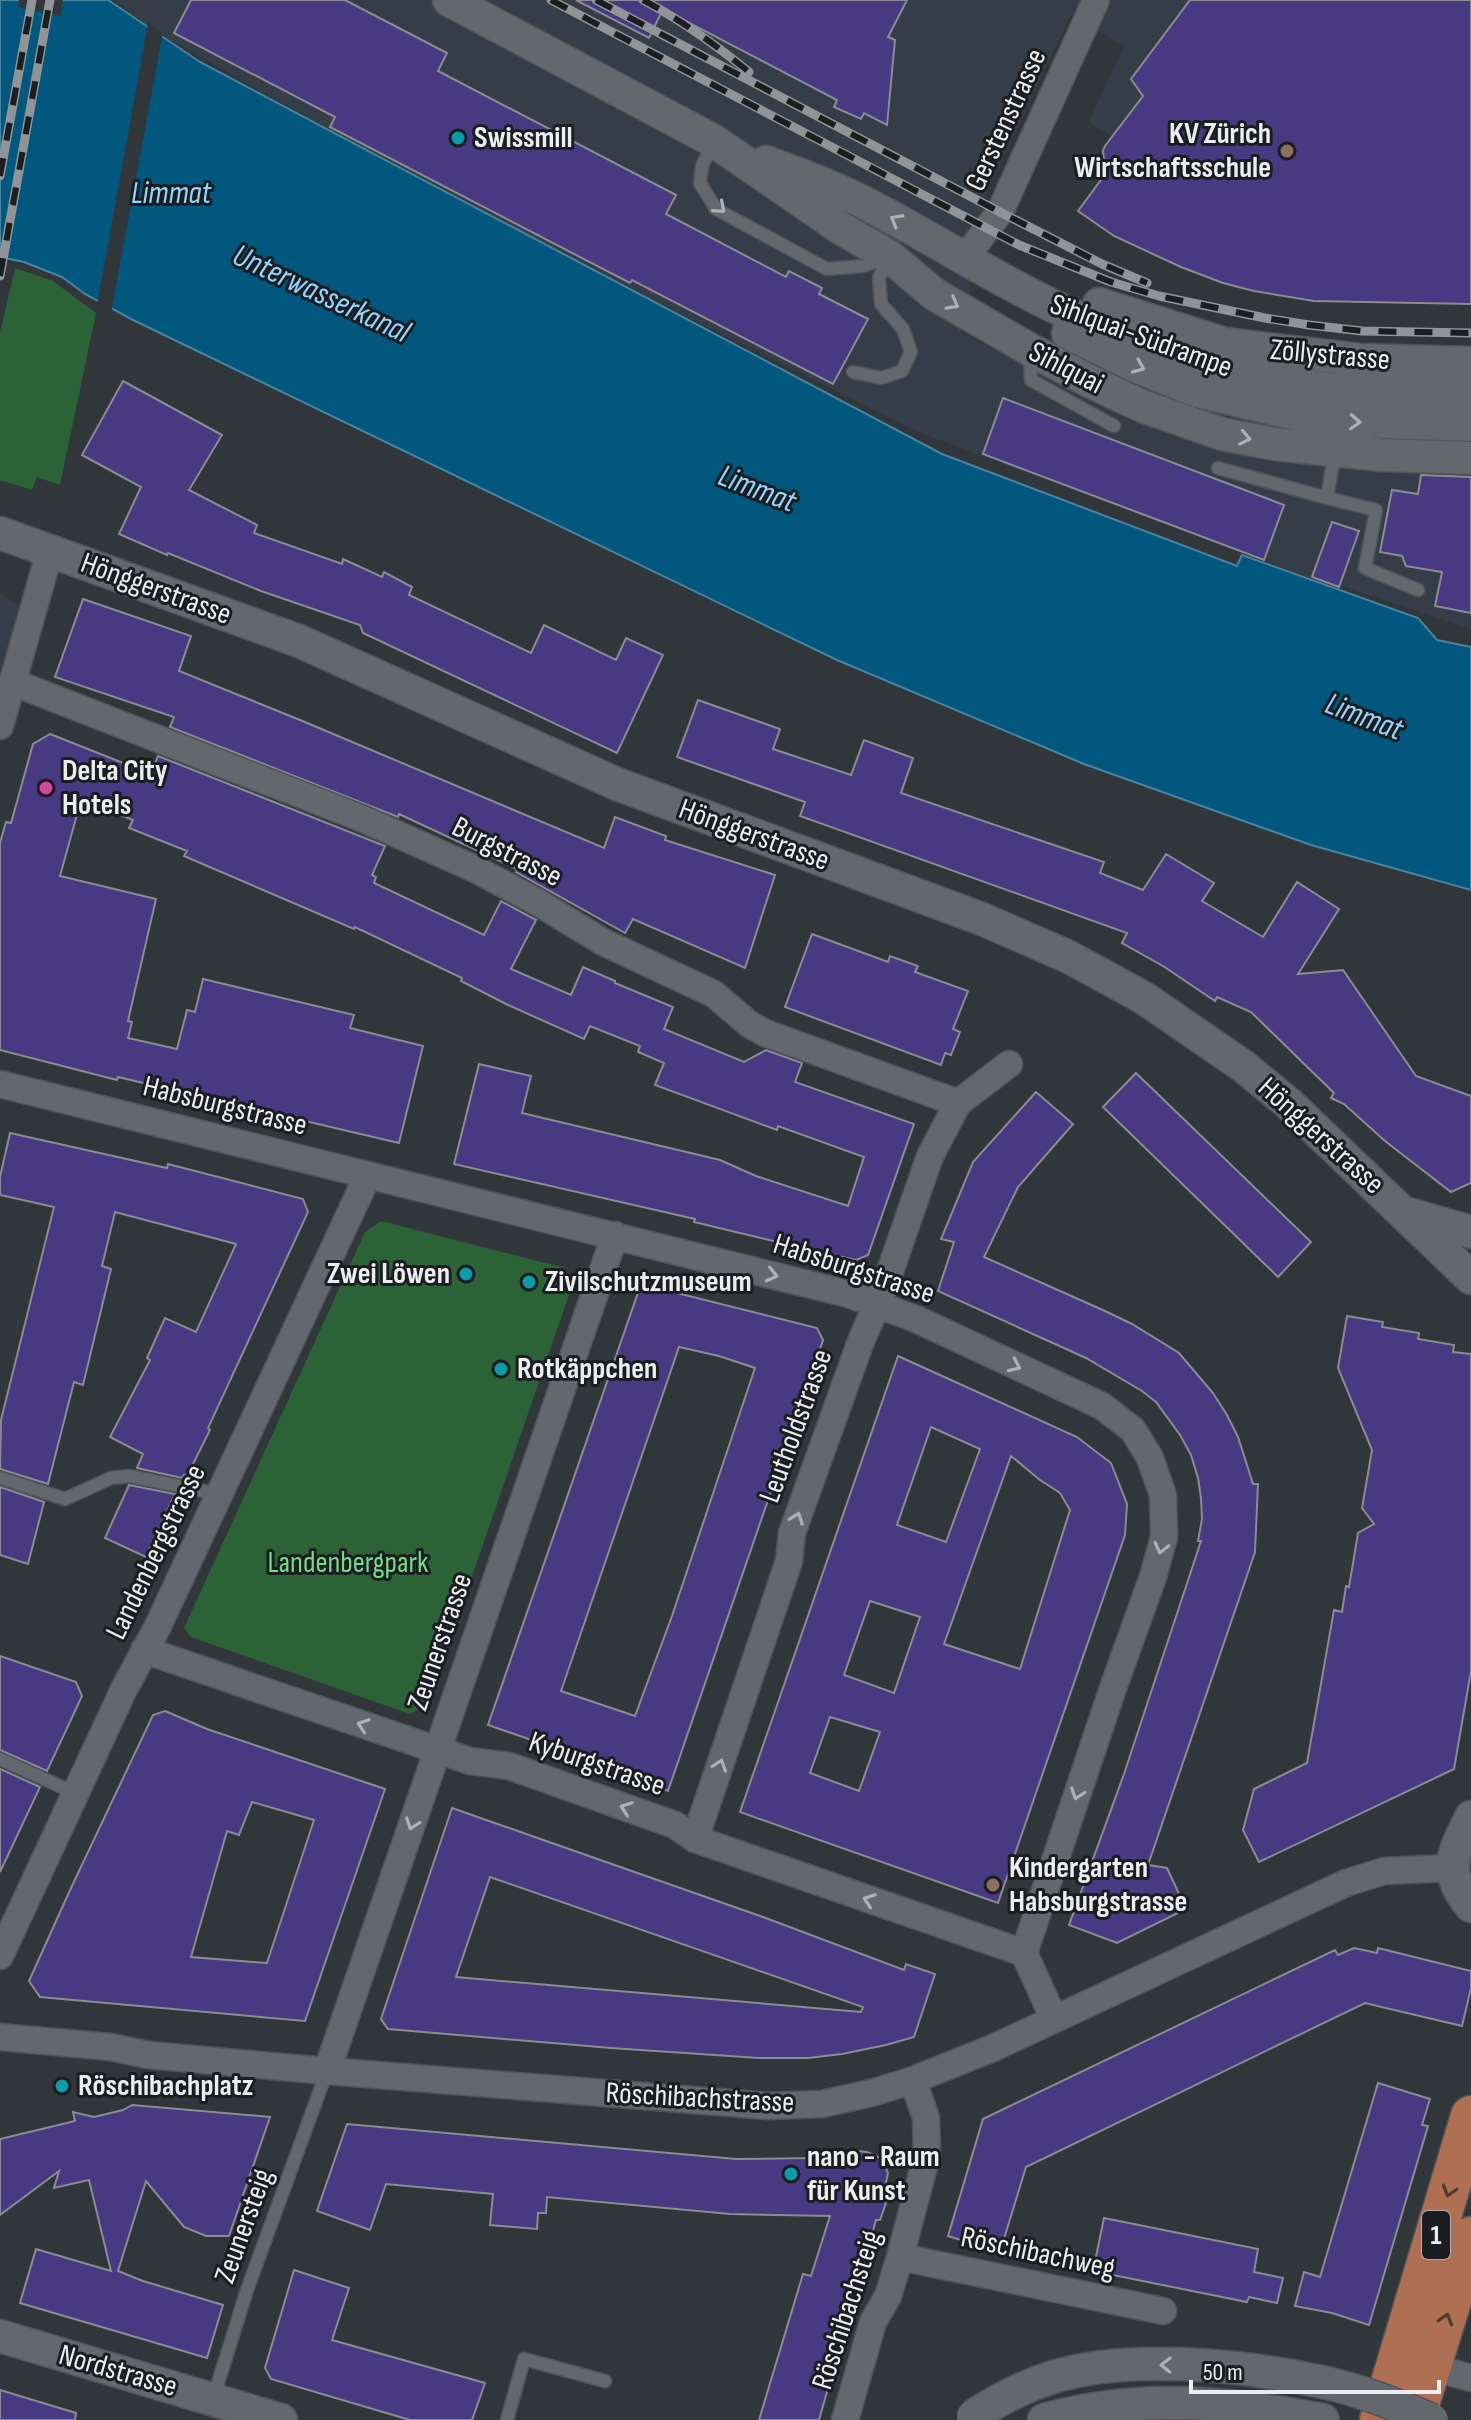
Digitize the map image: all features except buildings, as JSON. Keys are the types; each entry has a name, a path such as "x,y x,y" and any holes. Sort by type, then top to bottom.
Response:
{"main road":[{"name":"1","path":"1380,2420 1471,2116"},
{"name":"1","path":"1414,2420 1471,2237"}],"street":[{"name":"Sihlquai","path":"449,0 714,141 842,229 889,256 934,294 1029,349 1142,406 1222,434 1274,444 1381,455 1471,458"},
{"name":"Gerstenstrasse","path":"964,259 1000,212 1096,0"},
{"name":"Sihlquai","path":"714,141 819,182 876,209 964,259"},
{"path":"889,256 957,280 1133,365 1197,391 1324,420 1471,425"},
{"name":"Zöllystrasse","path":"964,259 1039,279 1080,297 1225,344 1360,360 1471,363"},
{"name":"Sihlquai-Südrampe","path":"964,259 1055,307 1195,362 1313,387 1385,393 1471,394"},
{"name":"Hönggerstrasse","path":"0,533 299,641 617,784 982,919 1069,957 1154,1004 1243,1066 1288,1103 1471,1278"},
{"path":"0,726 50,551"},
{"name":"Burgstrasse","path":"12,682 395,832 522,893 603,942 714,994 749,1024 765,1033 958,1103"},
{"name":"Leutholdstrasse","path":"695,1839 789,1561 792,1533 930,1156 958,1103 1009,1064"},
{"name":"Habsburgstrasse","path":"0,1084 848,1294 916,1319 1102,1406 1133,1430 1150,1458 1163,1495 1164,1537 1024,1953"},
{"name":"Landenbergstrasse","path":"3,1944 158,1626 368,1175"},
{"name":"Hönggerstrasse","path":"1403,1213 1471,1232"},
{"name":"Zeunerstrasse","path":"327,2071 615,1235"},
{"name":"Kyburgstrasse","path":"144,1650 470,1761 509,1766 675,1825 695,1839 1024,1953"},
{"path":"1471,1817 1453,1854 1451,1868 1456,1886 1471,1906"},
{"name":"Röschibachstrasse","path":"0,2037 111,2047 148,2055 327,2071 769,2106 822,2104 913,2080 993,2048 1346,1883 1384,1871 1451,1868"},
{"path":"1024,1953 1054,2019"},
{"name":"Röschibachsteig","path":"845,2420 873,2322 888,2296 927,2155 926,2118 913,2080"},
{"name":"Röschibachweg","path":"900,2257 1163,2311"},
{"name":"Nordstrasse","path":"0,2336 281,2420"},
{"path":"968,2420 1004,2397 1050,2378 1093,2368 1167,2364 1222,2366 1323,2382 1366,2394 1432,2420"},
{"path":"1431,2367 1471,2378"},
{"path":"1044,2420 1082,2409 1165,2403 1271,2410 1323,2420"}],"lane":[{"path":"714,141 702,166 700,183 716,209 827,269 863,266 889,256"},
{"path":"853,372 881,378 902,371 911,352 903,329 881,304 879,278 889,256"},
{"path":"1029,349 1031,380 1114,426"},
{"path":"1327,498 1335,451"},
{"path":"1218,468 1376,510 1365,568 1418,590"},
{"path":"0,1478 65,1499 111,1478 129,1476 220,1494"},
{"path":"0,1759 75,1793"},
{"name":"Zeunersteig","path":"213,2399 247,2290 327,2071"},
{"path":"507,2420 524,2359 605,2381"}],"shaded area":[{"name":"Swissmill","path":"114,0 1471,0 1274,239 1089,122 1124,46 1071,14 986,194 962,333 1132,421 1264,461 1471,473 1471,629 1341,586 1339,589 918,432 625,286 309,118 158,33"},
{"path":"0,594 23,607 0,688"}],"green space":[{"path":"15,268 53,281 96,313 60,485 37,477 32,490 0,480 0,333"},
{"name":"Landenbergpark","path":"381,1221 565,1268 571,1289 428,1704 410,1714 191,1637 184,1628 365,1232"}],"water":[{"name":"Limmat","path":"0,0 108,0 200,62 942,454 1237,566 1242,555 1418,618 1437,640 1471,647 1471,890 1311,845 1084,764 837,660 133,320 85,294 62,277 24,262 0,257"}],"pier":[{"path":"19,0 63,0 61,16 18,7"},
{"path":"148,23 163,32 111,313 97,305"}],"railway":[{"path":"0,176 32,0"},
{"path":"0,276 50,0"},
{"path":"551,0 1019,245 1111,282 1159,296 1309,325 1362,331 1471,333"},
{"path":"596,0 1000,212 1102,264 1147,283"},
{"path":"643,0 698,33 749,72"}],"place":[{"name":"Swissmill","path":"458,138"},
{"name":"KV Zürich Wirtschaftsschule","path":"1287,151"},
{"name":"Delta City Hotels","path":"46,788"},
{"name":"Zwei Löwen","path":"466,1274"},
{"name":"Zivilschutzmuseum","path":"529,1282"},
{"name":"Rotkäppchen","path":"501,1369"},
{"name":"Kindergarten Habsburgstrasse","path":"993,1885"},
{"name":"Röschibachplatz","path":"62,2086"},
{"name":"nano - Raum für Kunst","path":"791,2174"}],"water label":[{"name":"Unterwasserkanal","path":"321,294"}]}
